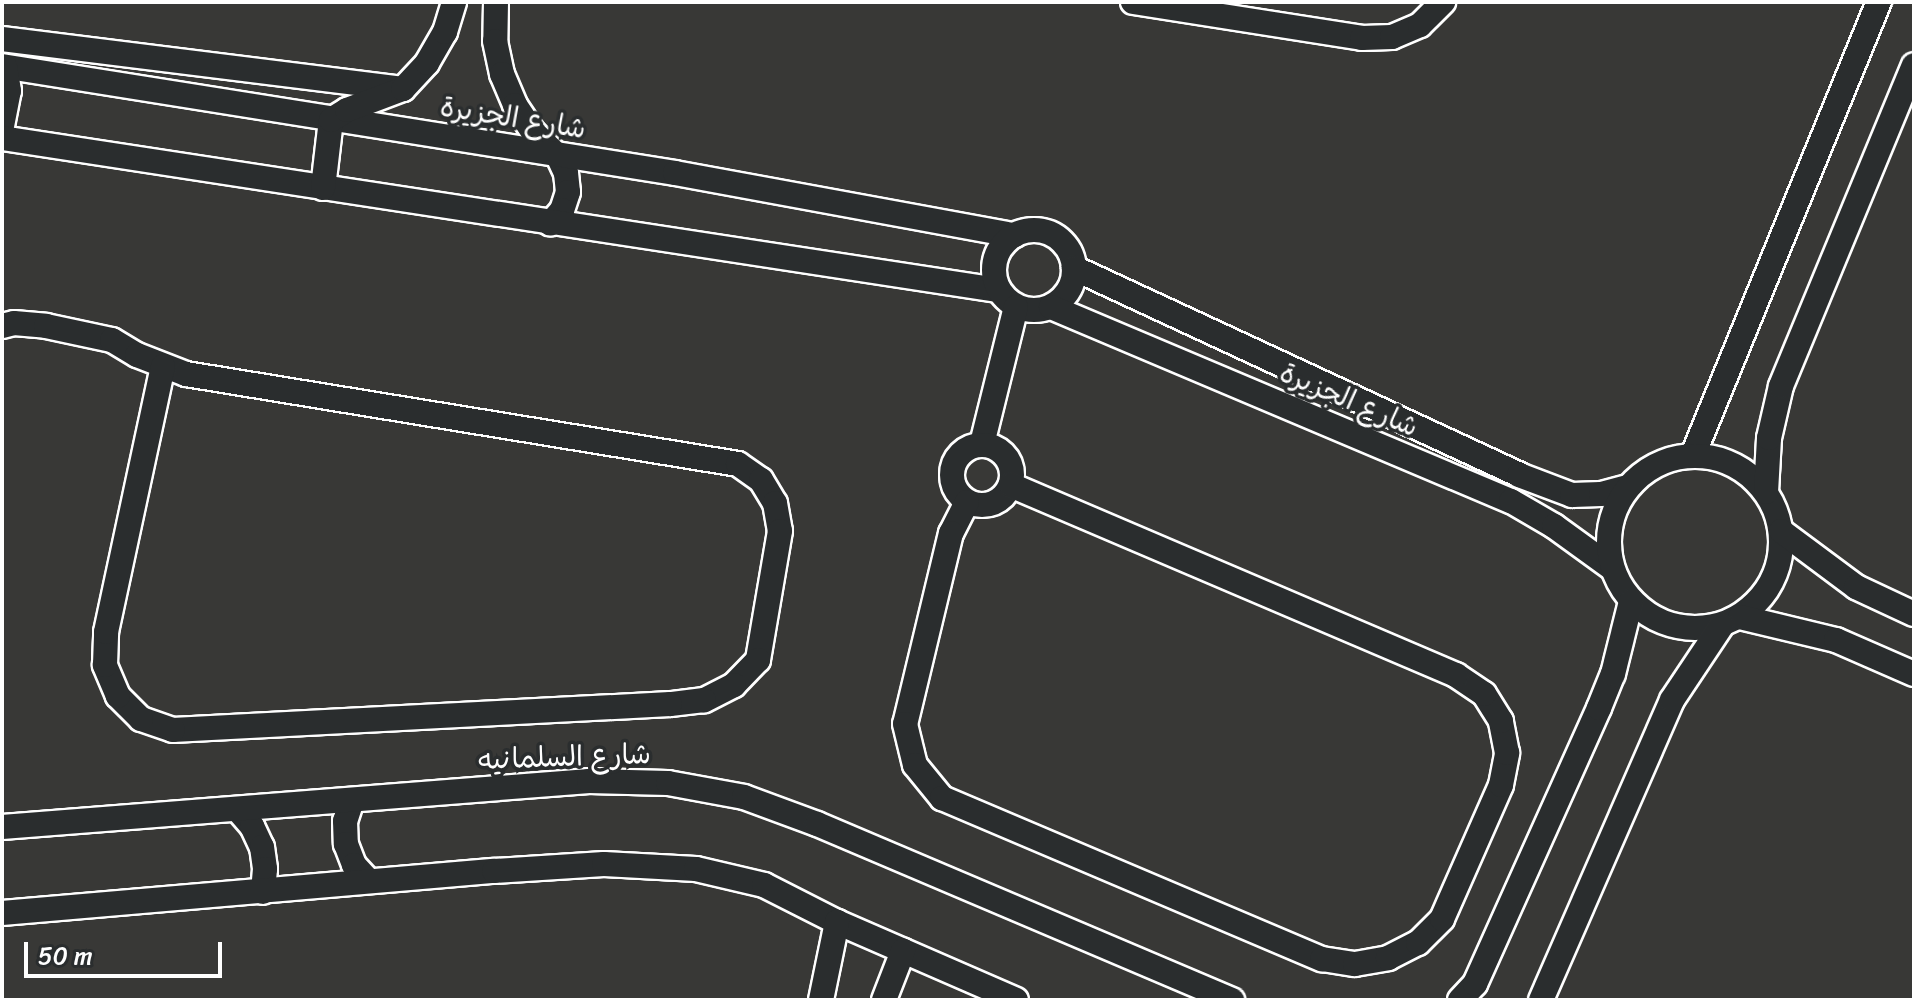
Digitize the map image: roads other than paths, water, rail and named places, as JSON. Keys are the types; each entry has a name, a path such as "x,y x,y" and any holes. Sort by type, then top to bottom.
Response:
{"street":[{"path":"323,188 331,120 347,110 403,89 427,63 445,32 454,2"},
{"path":"496,2 495,41 502,74 515,105 534,133 558,156 566,173 568,192 562,210 550,224"},
{"path":"1133,2 1362,38 1392,37 1420,25 1443,2"},
{"path":"1693,455 1879,2"},
{"path":"2,39 403,89"},
{"path":"1766,492 1769,438 1781,386 1914,65"},
{"path":"2,126 9,91 4,67"},
{"name":"شارع الجزيرة","path":"4,67 675,173 1014,235"},
{"path":"2,138 998,290 1016,307 1040,311 1051,307 1069,291 1074,268 1066,245 1057,237 1035,230 1014,235 997,253 993,265 998,290"},
{"name":"شارع الجزيرة","path":"1074,268 1519,475 1572,495 1601,494 1628,487"},
{"path":"982,444 1016,307"},
{"name":"شارع الجزيرة","path":"1051,307 1511,501 1554,526 1612,568"},
{"path":"2,326 14,323 46,326 112,340 186,374 738,464 761,480 775,503 780,531 758,660 734,685 714,695 670,704 173,730 141,719 118,696 105,665 106,632 163,366"},
{"path":"982,444 996,447 1007,457 1013,470 1011,485 1004,496 993,503 967,502 959,494 952,473 961,452 982,444"},
{"path":"1541,1000 1672,700 1731,621 1760,601 1773,580 1781,556 1781,531 1766,492 1746,472 1721,459 1693,455 1657,465 1628,487 1613,511 1608,540 1612,568 1631,601 1650,617 1673,626 1698,629 1731,621 1836,640 1914,674"},
{"path":"967,502 951,533 905,724 915,765 942,798 1322,959 1366,962 1388,958 1418,943 1442,919 1501,785 1507,753 1501,721 1484,694 1456,675 1011,485"},
{"path":"1781,531 1856,587 1914,614"},
{"path":"1460,1000 1475,984 1599,708 1613,674 1631,601"},
{"name":"شارع السلمانيه","path":"2,827 589,781 668,783 744,797 817,824 1232,1000"},
{"path":"352,800 345,821 346,844 354,865 369,881"},
{"path":"237,809 252,826 262,847 265,869 263,892"},
{"path":"2,913 604,864 696,869 764,885 837,922 1016,1000"},
{"path":"821,1000 837,922"},
{"path":"884,1000 903,951"}]}
